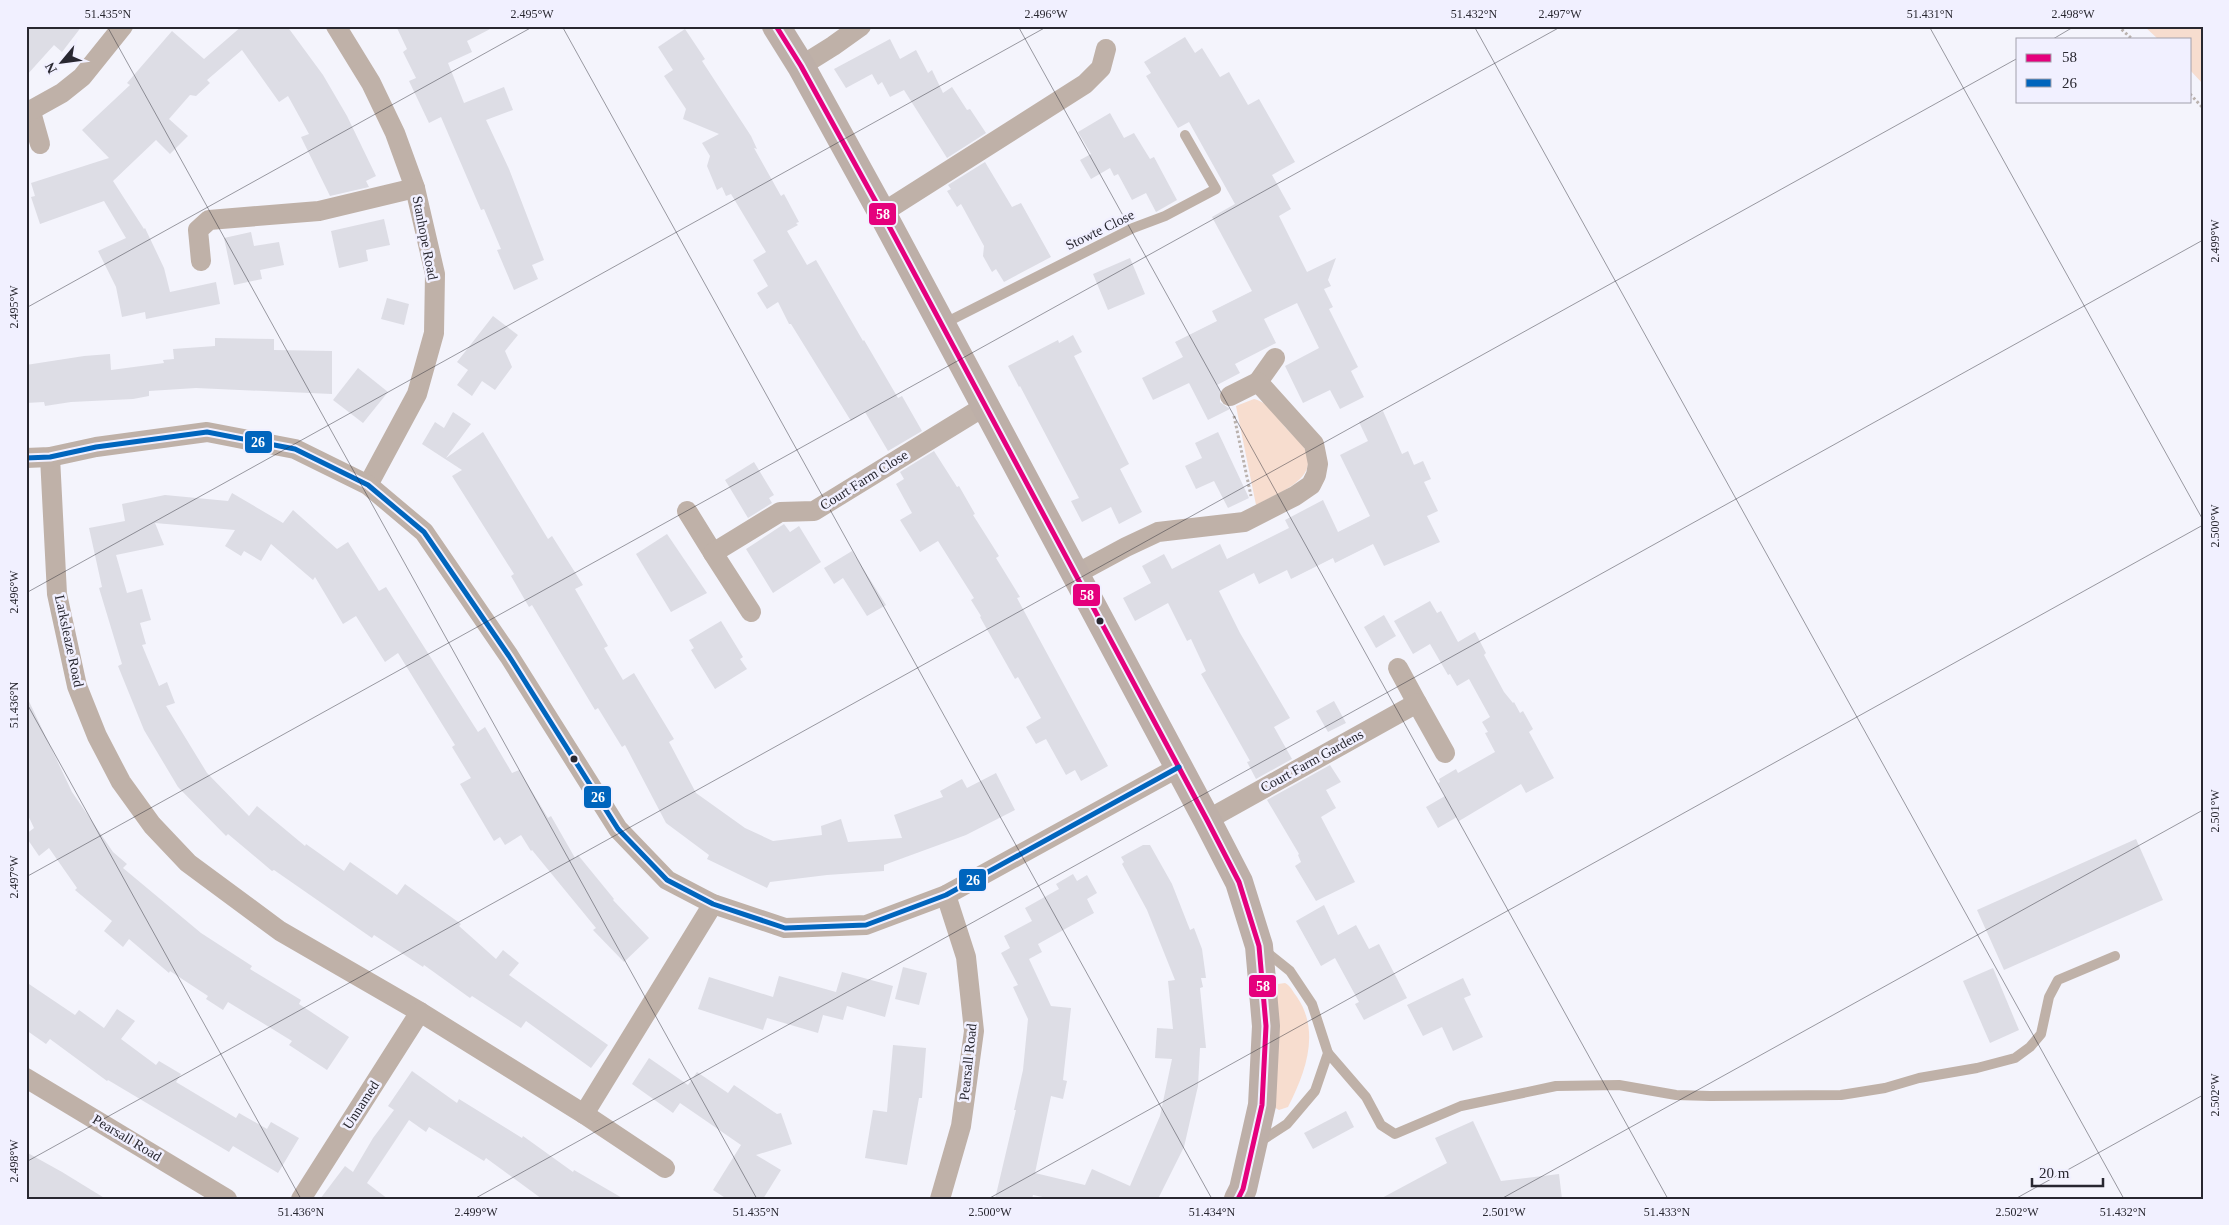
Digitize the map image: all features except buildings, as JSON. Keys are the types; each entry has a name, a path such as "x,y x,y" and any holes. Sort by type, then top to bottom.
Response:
{"street":[{"path":"40,144 28,113 62,93 82,78 122,26"},
{"name":"Stanhope Road","path":"336,26 370,83 395,133 415,188 435,274 434,333 417,394 368,484"},
{"path":"776,26 801,66 882,213 1208,820 1239,882 1259,946 1266,1026 1262,1105 1243,1189 1238,1199"},
{"path":"801,66 861,26"},
{"path":"882,213 1085,84 1101,68 1106,49"},
{"path":"201,261 198,230 209,220 319,211 415,188"},
{"path":"1230,396 1258,382 1275,358"},
{"path":"1076,574 1126,546 1158,532 1244,522 1295,496 1311,485 1316,475 1318,464 1318,454 1314,444 1258,382"},
{"name":"Court Farm Close","path":"714,553 780,512 814,511 985,406"},
{"path":"26,458 50,457 96,447 207,432 295,449 368,484 424,532 509,656 618,829 667,880 713,904 784,928 866,925 946,895 1179,767"},
{"name":"Larksleaze Road","path":"50,457 58,594 77,686 97,736 121,782 152,825 188,863 280,931 420,1012 584,1114 664,1168"},
{"path":"687,511 751,612"},
{"path":"1398,668 1445,753"},
{"name":"Court Farm Gardens","path":"1208,820 1417,703"},
{"name":"Pearsall Road","path":"940,1199 961,1126 974,1031 966,957 946,895"},
{"path":"584,1114 713,904"},
{"name":"Unnamed","path":"301,1199 420,1012"},
{"name":"Pearsall Road","path":"26,1078 227,1199"}],"lane":[{"name":"Stowte Close","path":"942,325 1133,228 1165,216 1216,189 1185,135"},
{"path":"1259,946 1290,971 1312,1004 1328,1053 1366,1097 1381,1125 1395,1134 1461,1106 1556,1086 1619,1085 1676,1095 1841,1096 1885,1088 1920,1078 1977,1068 2015,1058 2030,1047 2041,1034 2049,998 2058,980 2115,956"},
{"path":"1253,1147 1287,1124 1315,1091 1328,1053"}],"path":[{"path":"2118,26 2131,38"},
{"path":"2192,96 2203,108"},
{"path":"1230,396 1255,516"}],"shaded area":[{"path":"2144,26 2203,26 2203,84 2192,72 2192,38 2157,38"},
{"path":"1254,399 1268,406 1299,441 1306,451 1308,461 1306,470 1301,478 1293,485 1256,505 1236,406"},
{"path":"1285,983 1292,989 1304,1010 1309,1038 1308,1053 1300,1081 1288,1107 1279,1110 1272,1106 1276,991 1278,984"}],"transit line":[{"name":"58","path":"776,26 801,66 882,213 1239,882 1259,946 1266,1026 1262,1105 1243,1189 1238,1199"},
{"name":"26","path":"26,458 50,457 96,447 207,432 295,449 368,485 424,532 509,656 618,829 667,880 713,904 785,928 866,925 946,895 1179,767"}]}
